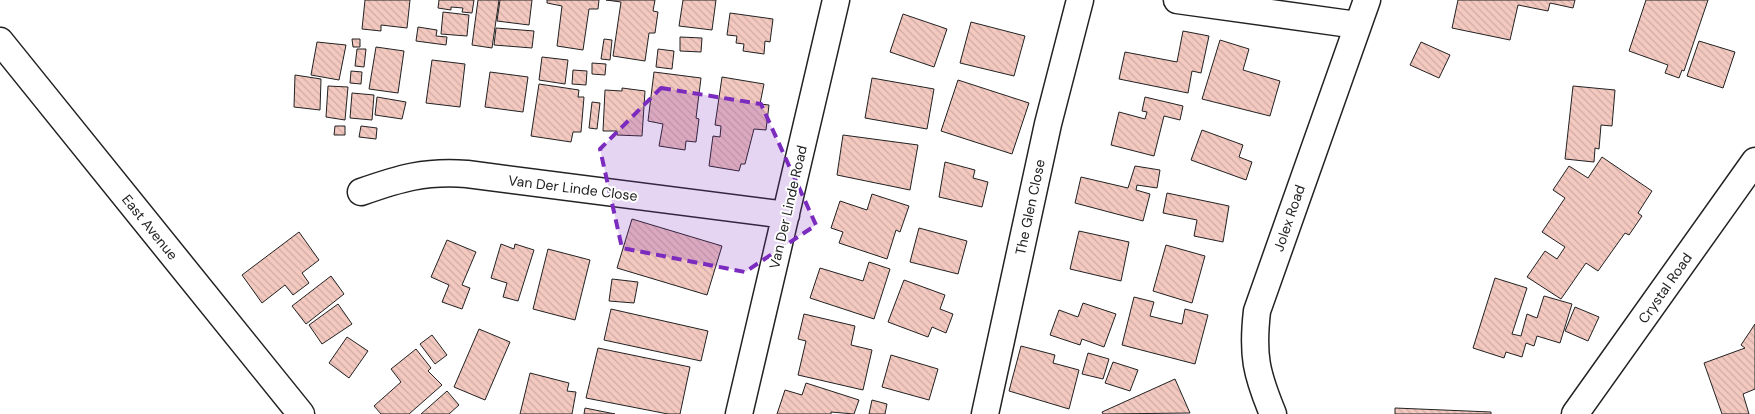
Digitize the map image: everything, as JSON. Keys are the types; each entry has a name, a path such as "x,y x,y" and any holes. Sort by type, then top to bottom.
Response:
{"street":[{"name":"Van Der Linde Road","path":"739,414 836,0"},
{"name":"The Glen Close","path":"985,414 1048,124 1080,0"},
{"path":"1177,0 1357,25"},
{"name":"Jolex Road","path":"1273,414 1256,369 1253,351 1257,311 1367,0"},
{"name":"East Avenue","path":"0,41 301,414"},
{"name":"Crystal Road","path":"1575,414 1755,161"},
{"name":"Van Der Linde Close","path":"361,192 389,182 436,172 476,175 786,215"}],"highlighted area":[{"path":"661,88 761,104 816,225 745,272 622,248 600,149"}],"building":[{"path":"365,0 410,0 407,28 381,25 381,31 362,29"},
{"path":"439,0 474,0 472,13 462,12 463,8 451,7 451,10 438,8"},
{"path":"478,0 499,0 492,48 472,45"},
{"path":"500,0 532,0 529,25 497,21"},
{"path":"547,0 599,0 598,9 589,9 583,50 557,46 562,6 547,3"},
{"path":"606,0 655,0 653,11 658,12 655,33 649,33 645,61 613,56 621,2"},
{"path":"683,0 716,0 712,30 679,26"},
{"path":"1458,0 1575,0 1573,8 1550,3 1548,11 1518,5 1510,40 1452,28"},
{"path":"1646,0 1708,0 1684,71 1682,70 1679,78 1665,73 1668,65 1629,51"},
{"path":"443,12 469,15 467,36 441,34"},
{"path":"730,13 773,19 770,42 765,41 764,54 743,51 744,44 736,43 737,36 727,35"},
{"path":"903,14 947,29 934,67 890,52"},
{"path":"971,22 1025,36 1014,76 960,63"},
{"path":"418,27 437,30 436,36 447,37 446,45 416,41"},
{"path":"496,28 534,31 532,48 494,45"},
{"path":"1183,31 1209,36 1201,73 1192,71 1188,93 1119,79 1125,52 1177,62"},
{"path":"680,37 702,38 701,52 680,51"},
{"path":"352,39 360,39 360,47 353,47"},
{"path":"604,39 612,40 610,60 601,59"},
{"path":"1220,40 1249,49 1243,70 1280,81 1270,116 1202,99"},
{"path":"1699,41 1735,52 1723,88 1687,76"},
{"path":"317,42 346,45 339,80 311,75"},
{"path":"1421,42 1450,55 1439,78 1410,65"},
{"path":"376,47 404,51 398,93 369,89"},
{"path":"357,49 366,49 364,67 355,66"},
{"path":"658,49 674,51 672,69 656,67"},
{"path":"542,57 568,60 565,84 539,80"},
{"path":"432,60 465,64 460,107 426,103"},
{"path":"592,63 606,64 605,75 592,74"},
{"path":"573,70 587,71 586,85 572,84"},
{"path":"351,71 362,72 361,84 350,83"},
{"path":"490,72 528,77 523,112 485,107"},
{"path":"654,72 701,78 696,118 699,119 696,142 686,141 685,150 659,146 663,124 648,121"},
{"path":"295,75 321,79 320,110 294,107"},
{"path":"722,77 764,84 760,104 769,105 766,130 754,129 745,164 741,164 739,171 709,166 713,136 720,137 721,126 715,125"},
{"path":"872,78 934,89 927,129 865,118"},
{"path":"958,80 1029,103 1012,154 941,131"},
{"path":"539,84 579,90 578,97 584,97 581,132 573,132 571,142 531,136"},
{"path":"328,86 348,87 345,120 326,117"},
{"path":"1573,86 1615,90 1612,126 1601,125 1599,149 1595,148 1594,162 1565,159"},
{"path":"622,88 645,91 642,136 617,135 617,131 603,131 605,90 622,91"},
{"path":"352,93 374,95 372,120 350,118"},
{"path":"377,97 406,102 402,119 375,115"},
{"path":"1145,97 1183,106 1180,120 1164,116 1154,156 1111,145 1119,112 1145,119 1147,112 1142,111"},
{"path":"592,102 600,103 597,129 589,128"},
{"path":"335,126 345,126 345,135 334,135"},
{"path":"361,126 377,128 376,139 359,137"},
{"path":"1202,130 1243,145 1239,157 1252,162 1246,180 1191,160"},
{"path":"843,135 918,145 910,190 837,175"},
{"path":"1602,157 1652,191 1638,213 1642,216 1629,235 1625,233 1598,271 1586,263 1561,299 1527,277 1545,251 1557,259 1565,247 1542,232 1565,198 1553,190 1569,166 1588,178"},
{"path":"945,162 975,170 973,178 988,182 982,207 939,197"},
{"path":"1135,166 1160,170 1157,188 1137,185 1136,190 1150,194 1143,221 1075,203 1081,177 1128,188"},
{"path":"1167,193 1229,206 1223,242 1194,236 1197,220 1163,213"},
{"path":"872,194 909,206 900,232 896,230 887,259 839,243 843,232 831,228 840,201 867,210"},
{"path":"632,219 722,246 707,295 617,268"},
{"path":"919,228 967,241 958,274 910,262"},
{"path":"1079,231 1129,242 1121,281 1070,269"},
{"path":"299,232 319,260 302,273 309,283 293,295 285,285 262,303 242,275"},
{"path":"447,240 476,252 462,285 470,288 462,309 442,302 449,285 431,277"},
{"path":"501,244 514,249 515,244 534,250 518,301 503,297 507,283 491,278"},
{"path":"1166,245 1205,256 1192,303 1153,291"},
{"path":"548,249 590,260 575,320 533,309"},
{"path":"869,262 890,269 874,319 810,298 820,268 863,281"},
{"path":"331,276 344,294 306,324 292,306"},
{"path":"1495,278 1527,288 1512,334 1521,336 1527,314 1537,318 1544,296 1572,304 1560,343 1537,336 1534,346 1526,343 1522,357 1506,352 1504,358 1473,348"},
{"path":"612,279 638,282 634,303 609,301"},
{"path":"904,280 945,295 940,309 953,314 946,333 932,327 928,337 888,322"},
{"path":"1134,297 1154,302 1150,316 1182,324 1185,309 1208,315 1195,364 1122,345"},
{"path":"1083,303 1116,314 1104,347 1082,339 1080,345 1050,335 1059,310 1078,317"},
{"path":"338,304 352,324 322,344 309,325"},
{"path":"1575,307 1599,317 1588,341 1565,331"},
{"path":"611,309 708,331 701,361 604,340"},
{"path":"804,314 855,326 851,345 872,350 863,390 798,375 806,341 798,339"},
{"path":"1755,324 1755,389 1743,394 1749,414 1722,414 1704,363 1745,348 1741,345"},
{"path":"479,329 510,342 485,400 454,387"},
{"path":"432,335 447,355 435,364 420,344"},
{"path":"347,337 368,351 349,378 329,363"},
{"path":"1021,346 1055,355 1053,363 1079,370 1069,409 1009,391"},
{"path":"598,348 690,367 680,414 668,414 586,398"},
{"path":"416,349 431,368 428,371 442,385 409,414 381,414 374,406 401,382 391,369"},
{"path":"1088,353 1109,359 1103,379 1082,374"},
{"path":"891,355 938,369 929,400 882,387"},
{"path":"1113,362 1138,370 1130,391 1105,383"},
{"path":"530,373 569,383 567,391 576,392 572,414 520,414"},
{"path":"1175,379 1190,413 1103,414 1102,412"},
{"path":"806,383 859,400 854,414 831,412 831,414 777,414 785,390 802,395"},
{"path":"447,391 459,405 449,414 421,414"},
{"path":"872,400 887,404 885,414 869,414"},
{"path":"585,408 615,414 584,414"},
{"path":"1395,408 1491,412 1491,414 1395,414"}]}
